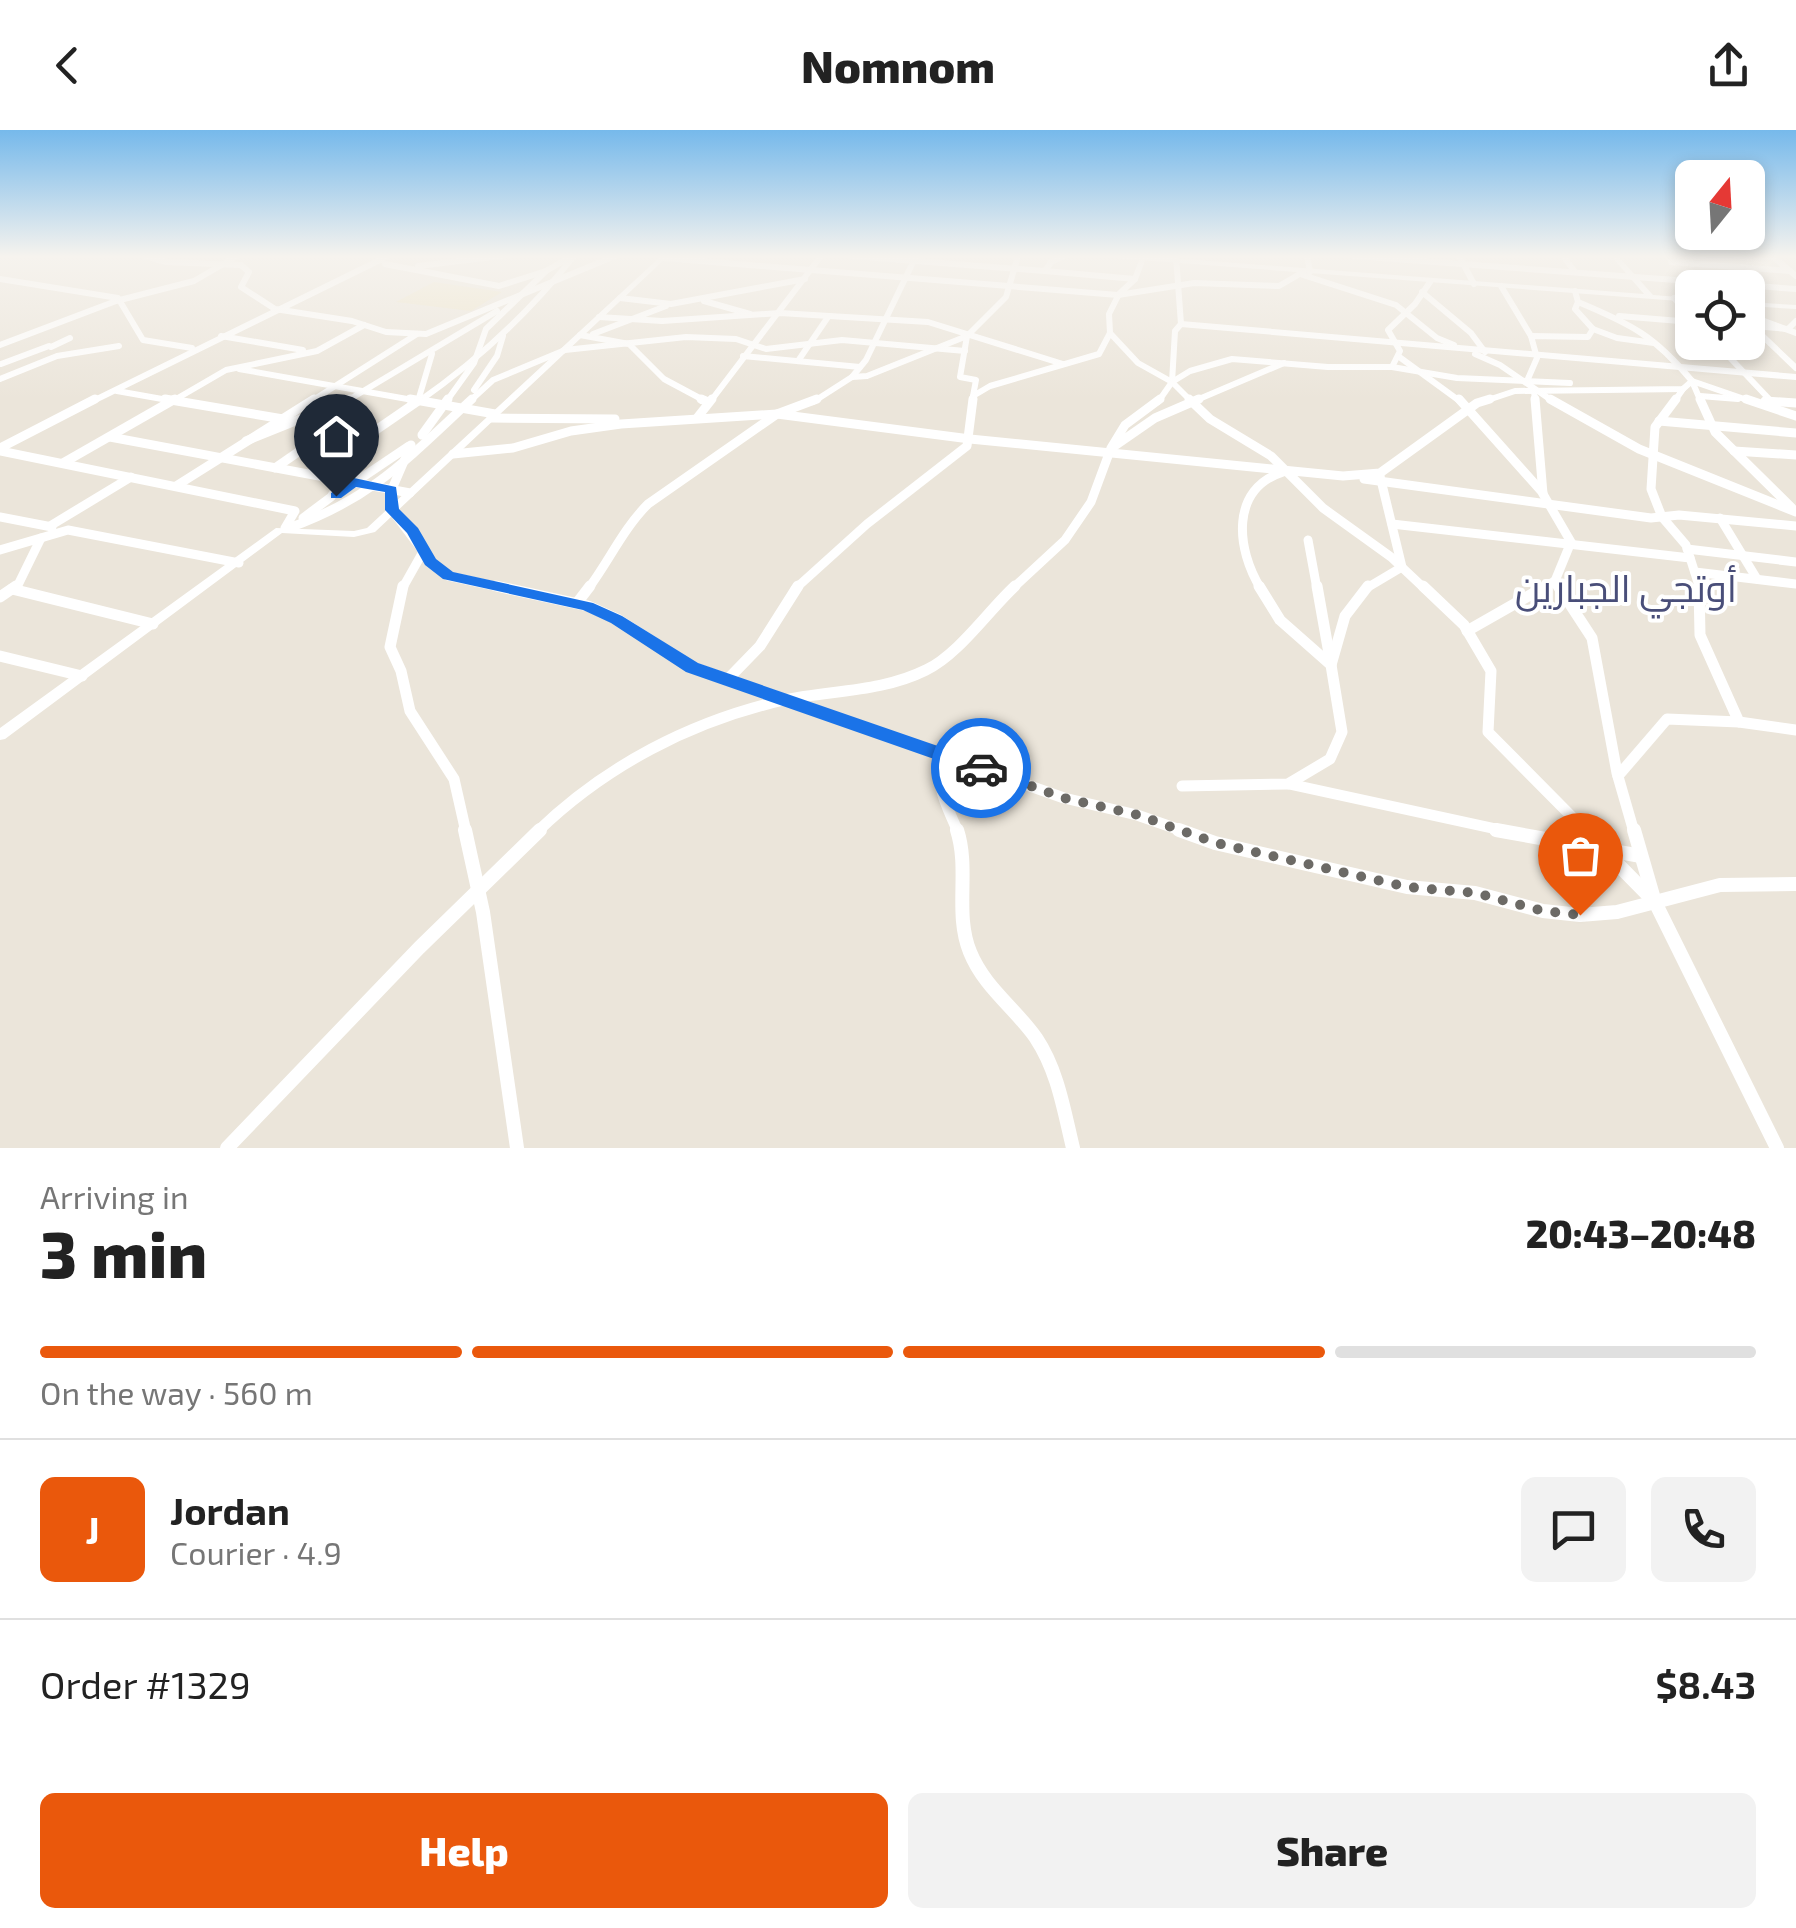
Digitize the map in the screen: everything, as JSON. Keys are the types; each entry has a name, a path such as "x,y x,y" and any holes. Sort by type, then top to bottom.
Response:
{"street":[{"path":"0,347 109,304"},
{"path":"120,304 143,340 194,349"},
{"path":"267,304 275,309 386,332 418,334 447,328 501,304"},
{"path":"0,450 287,304"},
{"path":"246,441 368,392 507,304"},
{"path":"350,482 372,434 474,363 486,329 509,304"},
{"path":"533,304 474,363 411,445 392,490 392,510 413,531 435,568 456,579 576,603 617,619 679,662 1064,798 1138,815 1216,843 1407,887 1476,893 1543,911 1580,915 1617,912 1720,885 1796,884"},
{"path":"287,528 363,533 586,335 614,304"},
{"path":"667,304 671,304"},
{"path":"586,335 674,304"},
{"path":"711,304 766,318"},
{"path":"698,418 787,304"},
{"path":"576,603 611,559 630,522 648,504 777,414 807,405 852,377 892,304"},
{"path":"852,377 868,376 967,336 1000,304"},
{"path":"973,396 990,386 1099,354 1110,333 1109,314 1114,304"},
{"path":"1172,382 1180,304"},
{"path":"1392,304 1437,338 1500,365 1534,390 1653,455 1796,512"},
{"path":"1392,368 1398,344 1388,330 1413,304"},
{"path":"1432,304 1473,330 1485,351 1500,365"},
{"path":"1512,304 1531,336 1537,355 1514,391"},
{"path":"1577,304 1574,309 1593,329 1664,347"},
{"path":"1581,304 1628,322 1664,347 1692,380 1712,425 1796,512"},
{"path":"1765,305 1796,307"},
{"path":"600,318 668,324 726,317 766,318 780,313 928,322 1064,365"},
{"path":"1603,315 1675,319"},
{"path":"798,361 828,316"},
{"path":"1765,321 1792,331"},
{"path":"1792,331 1796,321"},
{"path":"1181,324 1796,377"},
{"path":"63,463 233,368 315,351 364,325"},
{"path":"1765,328 1792,331"},
{"path":"1531,336 1588,337 1593,329"},
{"path":"1110,333 1138,362 1172,382 1210,419 1288,470 1323,508 1402,567 1467,631 1491,671 1488,732 1655,902"},
{"path":"176,486 418,334"},
{"path":"462,406 497,356 503,334"},
{"path":"586,335 629,344 649,370 668,384 708,402"},
{"path":"220,336 315,351"},
{"path":"287,528 334,512 376,486 493,380 565,350 686,336 736,339 766,349 842,340 965,352"},
{"path":"727,680 760,646 793,592 867,524 967,446 976,380 960,376 967,336"},
{"path":"2,364 70,338"},
{"path":"1765,340 1796,368"},
{"path":"49,346 57,356"},
{"path":"0,378 57,356 119,346"},
{"path":"0,347 32,352"},
{"path":"418,401 425,369 434,352"},
{"path":"743,356 860,367"},
{"path":"1398,356 1459,398 1546,498 1570,545"},
{"path":"226,1148 556,814 632,759 695,728 785,700 887,685 926,670 946,656 982,617 1066,540 1091,502 1110,450 1124,425 1156,403 1172,382 1190,371 1232,359 1628,388"},
{"path":"1731,360 1772,402"},
{"path":"1110,450 1133,431 1190,400 1256,379 1284,363"},
{"path":"233,368 462,406 493,416 698,418"},
{"path":"1692,380 1654,427 1651,489 1662,517 1689,553 1701,591 1700,635 1739,722"},
{"path":"1692,380 1796,416"},
{"path":"1380,477 1468,410 1514,391 1683,389"},
{"path":"1534,390 1540,416 1546,498"},
{"path":"116,391 372,434"},
{"path":"1700,396 1796,404"},
{"path":"453,454 513,448 571,431 620,424 777,414 970,439 1380,477 1662,517 1796,526"},
{"path":"1659,421 1796,433"},
{"path":"275,468 334,428"},
{"path":"108,437 410,493"},
{"path":"0,735 336,496 350,482 411,445"},
{"path":"0,450 296,511 298,514 287,528"},
{"path":"1734,451 1796,456"},
{"path":"1288,470 1267,477 1247,500 1241,522 1244,551 1255,580 1280,620 1331,666"},
{"path":"50,526 132,477"},
{"path":"1380,477 1402,567"},
{"path":"1784,500 1796,501"},
{"path":"0,516 239,562"},
{"path":"1720,518 1757,579"},
{"path":"1392,524 1570,545 1743,555 1796,562"},
{"path":"0,550 68,530"},
{"path":"0,597 18,585 41,538"},
{"path":"1288,784 1330,759 1342,732 1308,540"},
{"path":"1467,631 1554,581 1570,545"},
{"path":"424,550 404,584 390,647 401,672 410,711 454,779 483,912 517,1148"},
{"path":"1331,666 1347,605 1370,582 1402,567"},
{"path":"1695,572 1796,584"},
{"path":"1554,581 1592,638 1618,776 1655,902 1777,1148"},
{"path":"12,589 154,624"},
{"path":"0,656 82,676"},
{"path":"1618,776 1668,719 1739,722 1796,730"},
{"path":"945,756 938,772 938,790 960,839 963,861 959,910 966,944 982,976 1026,1025 1050,1062 1072,1148"},
{"path":"1182,786 1288,784 1357,796 1480,828 1642,856"}],"shaded area":[{"path":"409,304 483,304 471,311"}],"way so far":[{"path":"981,768 1064,798 1138,815 1216,843 1407,887 1476,893 1543,911 1580,915"}],"district":[{"name":"أوتجي الجبارين","path":"1626,587"}],"route":[{"path":"336,496 354,482 392,490 392,510 413,531 435,568 448,576 588,606 617,619 692,668 981,768"}]}
